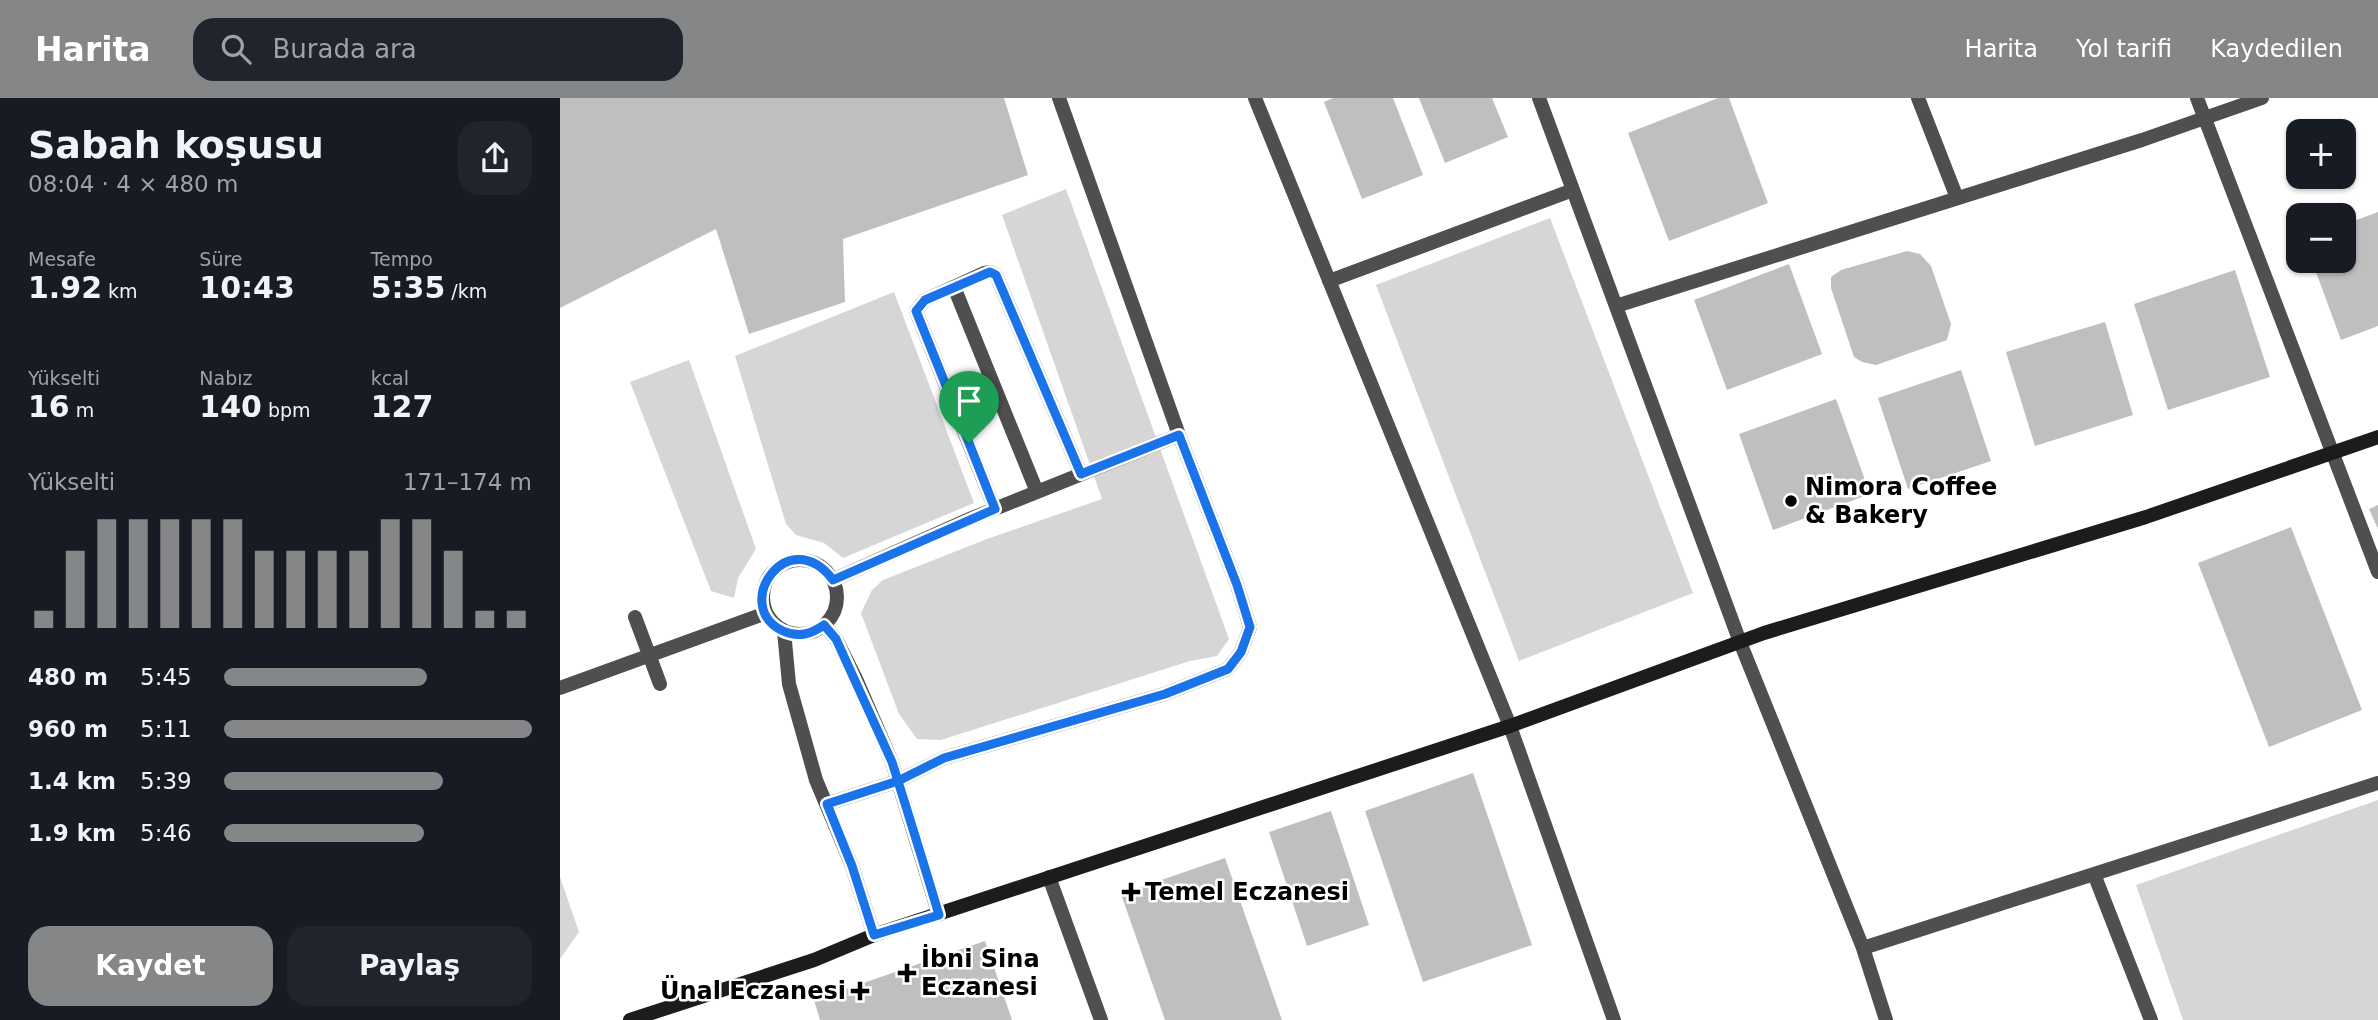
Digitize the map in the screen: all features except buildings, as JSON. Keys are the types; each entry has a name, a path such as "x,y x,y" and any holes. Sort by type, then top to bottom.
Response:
{"street":[{"path":"827,804 898,781 944,758 1165,694 1228,669 1241,652 1250,627 1059,98"},
{"path":"1255,98 1510,726 1614,1020"},
{"path":"1539,98 1741,642 1863,948 1886,1020"},
{"path":"1918,98 1957,198"},
{"path":"2197,98 2378,572"},
{"path":"1616,306 2205,119 2262,98"},
{"path":"1329,281 1573,190"},
{"path":"995,509 916,311 925,300 984,274 990,272 996,275 1081,474"},
{"path":"954,287 1037,492"},
{"path":"833,580 995,509 1179,435"},
{"path":"630,1020 814,960 874,935 1510,726 1741,642 2146,517 2378,437"},
{"path":"803,559 816,562 833,580 837,592 832,616 814,632 802,635 784,631 769,620 762,597 764,584 770,573 779,565 803,559"},
{"path":"560,688 766,613"},
{"path":"635,617 660,684"},
{"path":"824,625 836,639 857,681 892,762 939,915"},
{"path":"784,631 789,684 816,780 852,866 874,935"},
{"path":"1863,948 2378,783"},
{"path":"2094,874 2151,1020"},
{"path":"1049,877 1101,1020"}],"shaded area":[{"path":"1066,189 1229,639 1217,656 1190,661 941,740 917,739 899,714 861,613 872,590 883,580 987,539 1102,499 1002,215"},
{"path":"1550,218 1693,593 1519,661 1376,285"},
{"path":"894,292 974,503 843,558 824,543 796,535 786,524 735,356"},
{"path":"689,360 756,549 738,578 734,598 711,591 630,382"},
{"path":"2378,800 2378,1020 2183,1020 2136,885"},
{"path":"560,877 579,932 560,959"}],"place":[{"name":"Nimora Coffee & Bakery","path":"1791,501"},
{"name":"Temel Eczanesi","path":"1131,892"},
{"name":"İbni Sina Eczanesi","path":"907,973"},
{"name":"Ünal Eczanesi","path":"860,991"}],"route":[{"path":"969,443 916,311 925,300 990,272 996,275 1081,474 1179,435 1237,585 1250,627 1241,652 1228,669 1165,694 944,758 898,781 827,804 852,866 874,935 939,915 914,831 898,781 892,762 836,639 824,625 814,632 802,635 790,634 778,628 769,620 764,609 764,584 770,573 779,565 803,559 816,562 833,580 995,509 969,443"}]}
